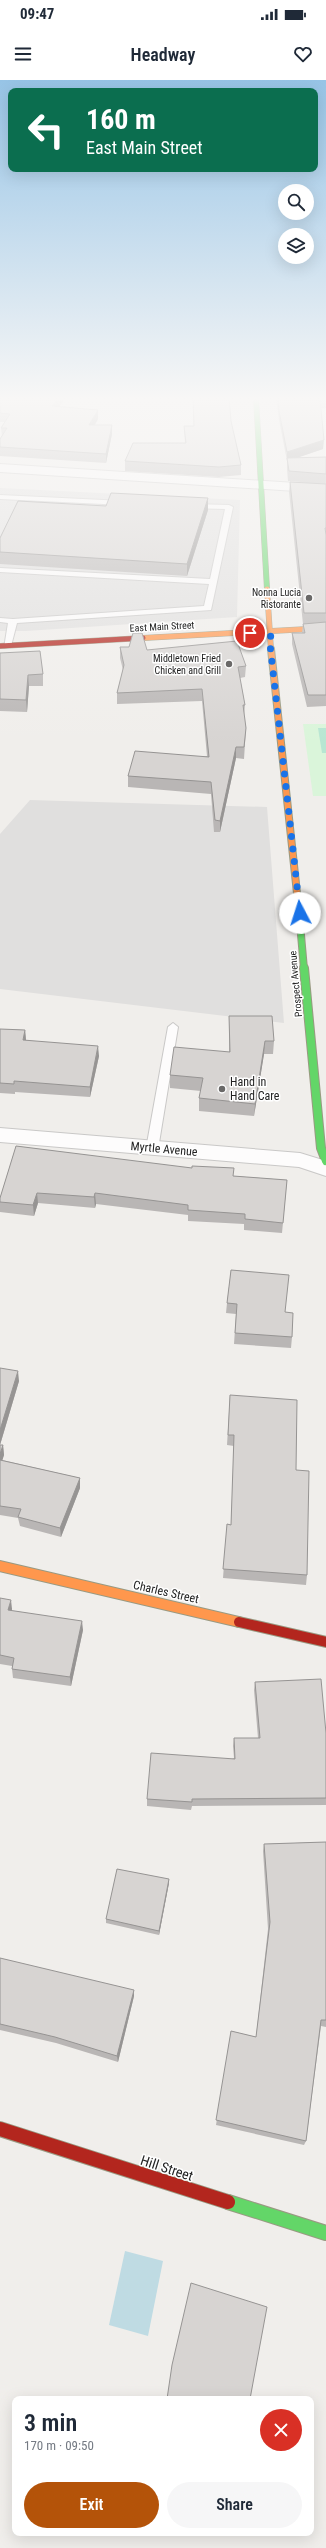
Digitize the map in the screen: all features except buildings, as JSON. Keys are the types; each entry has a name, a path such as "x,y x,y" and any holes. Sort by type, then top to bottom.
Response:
{"street":[{"name":"Prospect Avenue","path":"264,513 271,632 270,644 289,804 321,1148 326,1161"},
{"name":"East Main Street","path":"4,646 326,628"},
{"name":"Myrtle Avenue","path":"0,1135 300,1160 326,1169"},
{"name":"Charles Street","path":"0,1566 326,1642"},
{"name":"Hill Street","path":"0,2129 326,2233"}],"lane":[{"path":"0,620 208,608 229,513"},
{"path":"0,570 214,582"},
{"path":"4,646 13,620"},
{"path":"152,1148 173,1027"}],"green space":[{"path":"303,724 326,724 326,796 313,796"},
{"path":"318,728 326,728 326,753 322,753"}],"shaded area":[{"path":"0,513 240,513 237,617 26,631 0,631"},
{"path":"30,800 267,807 284,1023 0,989 0,834"}],"water":[{"path":"125,2251 163,2261 148,2336 109,2325"}],"traffic: fast":[{"path":"263,513 267,589"},
{"path":"299,912 321,1148 326,1161"},
{"path":"228,2202 326,2233"}],"traffic: slow":[{"path":"267,589 270,643 299,912"},
{"path":"143,638 326,628"},
{"path":"0,1566 239,1622"}],"traffic: jam":[{"path":"0,646 143,638"},
{"path":"239,1622 326,1642"},
{"path":"0,2129 228,2202"}],"place":[{"name":"Nonna Lucia Ristorante","path":"309,598"},
{"name":"Middletown Fried Chicken and Grill","path":"229,664"},
{"name":"Hand in Hand Care","path":"222,1089"}],"route":[{"path":"250,633 271,632 270,644 300,913"}]}
